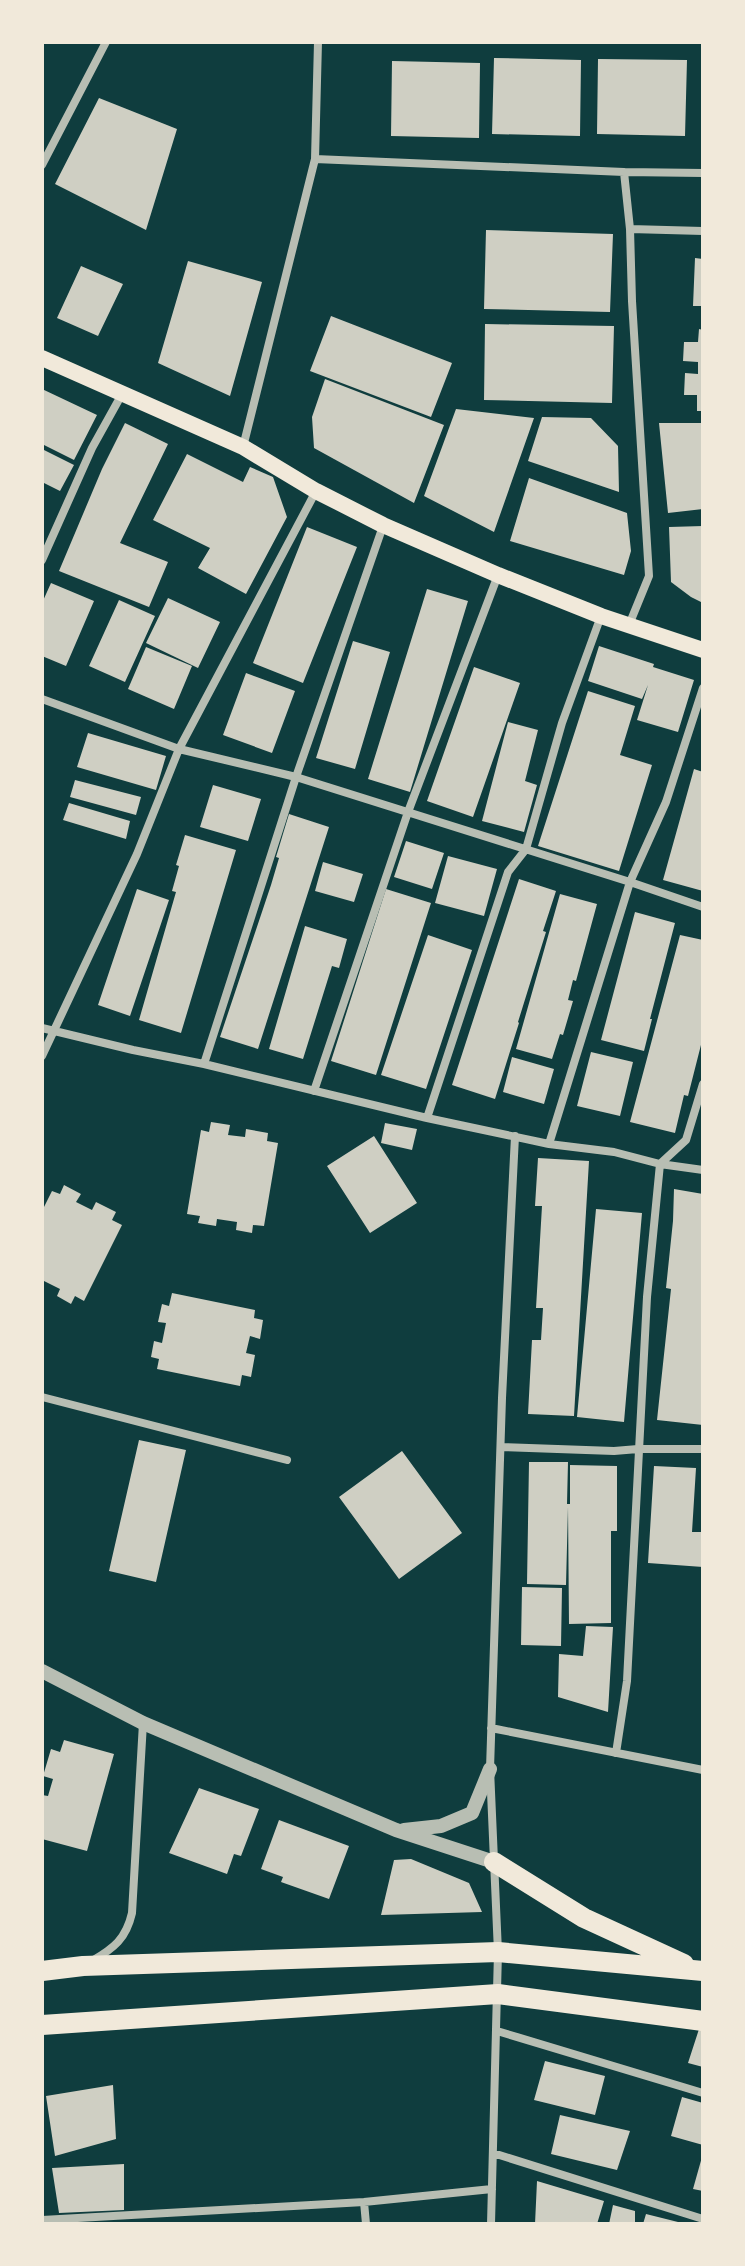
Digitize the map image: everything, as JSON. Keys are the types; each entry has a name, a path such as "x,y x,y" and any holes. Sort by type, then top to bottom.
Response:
{"main road":[{"path":"42,358 243,447 316,491 383,525 601,616 703,650"},
{"path":"494,1862 584,1918 701,1971"},
{"path":"42,1971 83,1966 498,1952 701,1971"},
{"path":"42,2025 498,1994 703,2021"}],"street":[{"path":"42,165 106,42"},
{"path":"243,447 315,159 318,42"},
{"path":"315,159 703,173"},
{"path":"624,172 630,229 649,576 629,625"},
{"path":"630,229 703,231"},
{"path":"42,560 92,448 122,394"},
{"path":"42,1056 137,854 179,749 316,491"},
{"path":"204,1064 296,777 383,525"},
{"path":"314,1091 408,812 498,575"},
{"path":"427,1118 508,872 526,849 562,723 601,616"},
{"path":"549,1144 630,882 666,802 703,688"},
{"path":"42,699 179,749 296,777 703,907"},
{"path":"42,1028 427,1118 549,1144 614,1152 660,1164 703,1170"},
{"path":"616,1753 627,1681 647,1297 660,1164 686,1140 703,1084"},
{"path":"491,2224 498,1952 490,1769 515,1136"},
{"path":"42,1397 287,1460"},
{"path":"501,1447 614,1451 703,1449"},
{"path":"42,1671 143,1723 396,1830 494,1862"},
{"path":"83,1966 117,1945 132,1913 143,1723"},
{"path":"491,1728 703,1770"},
{"path":"396,1830 441,1826 472,1813 490,1769"},
{"path":"497,2031 703,2093"},
{"path":"493,2153 703,2219"},
{"path":"42,2220 364,2202 492,2189"},
{"path":"364,2202 366,2224"}],"building":[{"path":"494,58 581,60 580,136 492,134"},
{"path":"598,59 687,60 685,136 597,134"},
{"path":"392,61 480,63 479,138 391,136"},
{"path":"99,98 177,129 146,230 55,184"},
{"path":"486,230 613,234 610,312 484,309"},
{"path":"695,258 703,259 703,306 693,306"},
{"path":"188,261 262,282 230,396 158,363"},
{"path":"81,266 123,284 98,336 57,318"},
{"path":"331,316 452,363 431,417 310,371"},
{"path":"485,324 614,326 612,403 484,400"},
{"path":"699,329 703,330 703,411 697,411 697,395 684,395 685,373 698,374 698,362 683,361 684,342 698,342"},
{"path":"325,379 444,425 414,503 314,448 312,417"},
{"path":"42,389 97,415 74,460 42,444"},
{"path":"456,409 534,418 494,532 424,496"},
{"path":"542,417 591,418 618,446 619,492 528,461"},
{"path":"125,423 168,444 120,543 168,562 149,607 59,571"},
{"path":"659,423 703,423 703,509 668,513"},
{"path":"42,449 74,465 60,491 42,482"},
{"path":"187,454 243,482 250,467 273,477 287,517 246,594 198,568 210,548 153,520"},
{"path":"529,478 627,513 631,551 624,575 510,541"},
{"path":"703,526 703,603 671,582 669,527"},
{"path":"307,527 357,547 303,683 253,663"},
{"path":"51,583 94,601 66,666 42,656 42,603"},
{"path":"427,589 468,601 410,792 368,779"},
{"path":"168,598 220,622 198,668 146,643"},
{"path":"119,600 155,616 125,682 89,666"},
{"path":"353,641 390,652 355,769 316,758"},
{"path":"599,646 694,680 678,732 637,720 648,685 642,699 588,681"},
{"path":"146,647 192,666 174,709 128,689"},
{"path":"474,667 520,683 473,817 427,801"},
{"path":"246,673 295,691 272,753 223,735"},
{"path":"588,691 635,706 620,755 652,765 619,871 538,846"},
{"path":"508,722 538,730 525,781 537,785 524,832 482,821"},
{"path":"88,733 166,756 156,790 77,767"},
{"path":"694,769 703,772 703,891 663,880"},
{"path":"75,780 141,797 136,815 70,797"},
{"path":"213,785 261,799 248,841 200,827"},
{"path":"69,803 130,821 126,839 63,820"},
{"path":"289,814 329,827 258,1049 220,1037 271,885"},
{"path":"185,835 236,850 181,1033 139,1020 176,892 172,891 179,866 176,865"},
{"path":"406,841 444,853 432,889 394,877"},
{"path":"448,856 497,869 484,916 435,903"},
{"path":"323,862 363,874 354,902 315,891"},
{"path":"519,879 556,891 495,1099 452,1085"},
{"path":"137,889 169,900 130,1016 98,1005"},
{"path":"386,889 431,903 376,1075 331,1061"},
{"path":"560,894 597,904 568,1000 573,1001 552,1059 516,1049"},
{"path":"635,912 675,923 644,1051 601,1040"},
{"path":"305,926 347,939 339,968 332,966 303,1059 269,1049"},
{"path":"428,935 472,950 426,1089 381,1075"},
{"path":"680,935 703,940 703,1037 675,1133 630,1122"},
{"path":"591,1052 633,1062 620,1116 577,1106"},
{"path":"512,1057 554,1069 544,1104 503,1092"},
{"path":"211,1122 230,1125 228,1135 245,1137 246,1129 268,1133 267,1141 278,1143 264,1226 253,1225 252,1233 236,1230 237,1222 217,1219 216,1226 198,1223 200,1216 187,1214 201,1130 209,1132"},
{"path":"385,1123 417,1129 412,1150 381,1143"},
{"path":"374,1136 417,1203 370,1233 327,1166"},
{"path":"538,1158 589,1161 574,1416 528,1414 532,1340 541,1340 543,1308 536,1308 542,1206 535,1206"},
{"path":"64,1185 81,1194 76,1202 92,1210 96,1202 116,1212 112,1220 122,1225 84,1301 75,1296 71,1304 57,1296 60,1289 42,1280 42,1211 52,1191 60,1194"},
{"path":"674,1189 703,1194 703,1425 657,1420 671,1289 666,1288"},
{"path":"596,1209 642,1213 624,1422 577,1417"},
{"path":"172,1293 255,1310 254,1318 263,1320 260,1339 250,1336 246,1353 255,1355 251,1377 242,1375 240,1386 157,1369 159,1359 151,1357 154,1341 162,1343 166,1323 158,1322 162,1304 169,1306"},
{"path":"139,1440 186,1450 156,1582 109,1571"},
{"path":"402,1451 462,1533 399,1579 339,1497"},
{"path":"529,1462 568,1462 567,1504 570,1504 570,1465 617,1466 617,1531 611,1531 611,1623 569,1624 568,1507 566,1585 527,1584"},
{"path":"654,1466 696,1468 692,1532 703,1532 703,1567 648,1563"},
{"path":"522,1587 562,1588 561,1646 521,1645"},
{"path":"586,1626 613,1627 608,1712 558,1697 559,1654 583,1656"},
{"path":"64,1740 114,1754 87,1851 42,1839 42,1795 48,1796 53,1779 43,1776 51,1749 60,1752"},
{"path":"199,1788 259,1809 241,1856 234,1854 227,1874 169,1853"},
{"path":"279,1820 349,1846 329,1899 281,1882 283,1877 261,1869"},
{"path":"411,1859 469,1883 482,1912 381,1915 394,1860"},
{"path":"700,2026 703,2027 703,2067 688,2063"},
{"path":"545,2061 605,2076 595,2115 534,2100"},
{"path":"113,2085 116,2139 55,2156 46,2096"},
{"path":"682,2097 703,2103 703,2145 671,2136"},
{"path":"560,2115 630,2131 617,2170 551,2154"},
{"path":"703,2157 703,2191 693,2189"},
{"path":"124,2164 124,2210 59,2213 52,2168"},
{"path":"537,2181 604,2201 597,2224 535,2224"},
{"path":"613,2205 635,2211 635,2224 609,2224"},
{"path":"646,2214 682,2223 682,2224 643,2224"}]}
